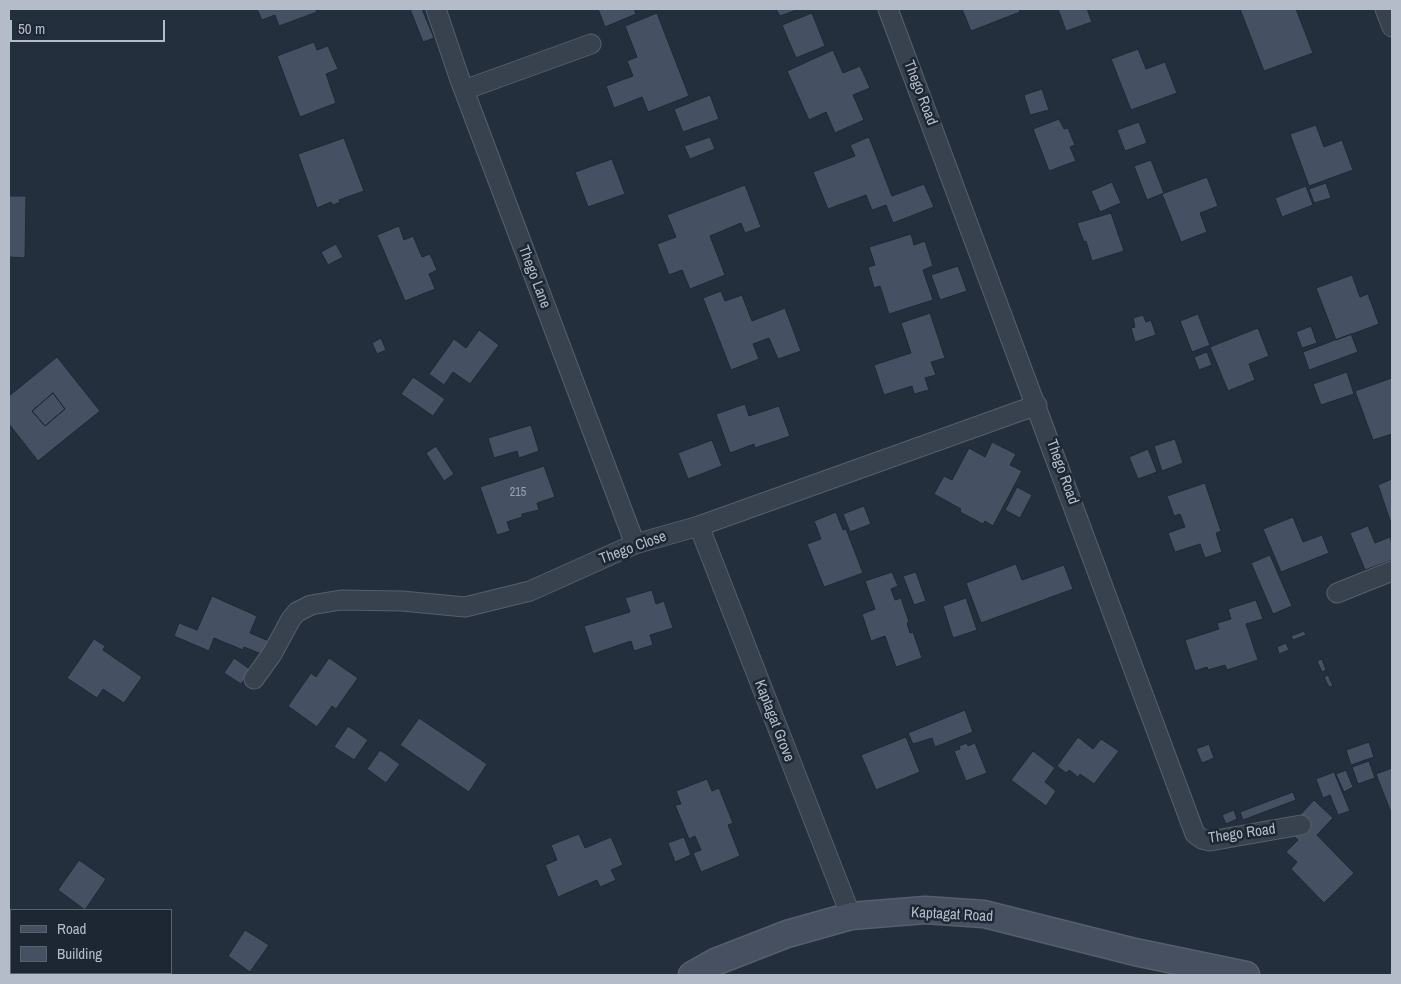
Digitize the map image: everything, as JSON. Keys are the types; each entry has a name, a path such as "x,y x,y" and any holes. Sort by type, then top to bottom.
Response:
{"main road":[{"name":"Kaptagat Road","path":"692,975 715,962 787,934 851,916 925,910 984,914 1135,952 1246,975"}],"street":[{"name":"Thego Lane","path":"436,9 464,90 635,544"},
{"name":"Thego Road","path":"888,9 1037,405 1195,834 1202,839 1210,841 1301,825"},
{"path":"1386,9 1392,27"},
{"path":"464,90 591,44"},
{"name":"Thego Close","path":"254,679 272,654 291,619 297,612 311,605 341,600 402,601 465,607 530,591 635,544 699,526 1037,405"},
{"name":"Kaptagat Grove","path":"699,526 851,916"},
{"path":"1337,593 1392,571"}],"building":[{"path":"257,9 316,9 317,12 279,26 275,15 262,20"},
{"path":"410,9 422,9 434,38 423,42"},
{"path":"598,9 634,9 636,14 605,27"},
{"path":"776,9 799,9 780,16"},
{"path":"962,9 1019,9 1020,12 971,31"},
{"path":"1058,9 1087,9 1092,22 1066,31"},
{"path":"1240,9 1296,9 1313,53 1264,71"},
{"path":"657,13 689,96 648,112 642,97 614,108 606,86 633,76 627,61 637,57 625,26"},
{"path":"812,13 825,46 796,58 782,25"},
{"path":"314,42 317,50 328,46 338,69 326,74 336,103 300,117 277,56"},
{"path":"1138,49 1146,69 1165,62 1177,93 1131,110 1111,59"},
{"path":"833,50 843,73 860,66 870,88 853,95 864,120 835,133 826,112 809,120 787,71"},
{"path":"1042,89 1049,110 1030,115 1024,95"},
{"path":"710,95 719,119 683,132 674,109"},
{"path":"1059,119 1064,129 1068,128 1075,145 1070,147 1076,161 1049,171 1033,129"},
{"path":"1139,122 1147,143 1125,151 1117,130"},
{"path":"1316,125 1324,147 1342,140 1353,170 1309,186 1290,134"},
{"path":"710,137 715,149 690,159 684,146"},
{"path":"869,137 892,196 924,184 934,207 893,223 886,205 872,210 866,195 828,209 813,172 855,156 850,145"},
{"path":"344,138 364,191 339,200 340,202 333,205 331,202 317,208 298,154"},
{"path":"612,159 625,194 588,207 575,172"},
{"path":"1151,160 1164,193 1147,200 1134,166"},
{"path":"1207,177 1218,206 1200,213 1207,232 1181,242 1162,194"},
{"path":"1112,182 1121,203 1100,212 1091,191"},
{"path":"1326,183 1331,198 1314,203 1309,189"},
{"path":"745,185 761,227 745,233 741,223 710,236 725,275 690,289 682,270 669,275 657,244 676,237 667,215"},
{"path":"1306,186 1313,205 1282,217 1275,198"},
{"path":"9,196 26,196 25,258 9,257"},
{"path":"1111,213 1124,251 1092,261 1086,241 1084,242 1077,223"},
{"path":"399,226 404,240 413,236 422,257 430,254 437,270 429,274 435,289 405,301 377,235"},
{"path":"911,234 914,245 925,241 933,266 923,270 933,300 889,314 880,286 874,288 868,267 875,265 869,247"},
{"path":"336,244 343,257 328,265 321,252"},
{"path":"958,266 967,291 940,300 931,275"},
{"path":"1352,275 1360,297 1368,294 1379,324 1336,340 1316,288"},
{"path":"721,291 725,301 742,295 752,321 785,308 801,351 778,359 769,338 753,344 759,359 731,370 703,298"},
{"path":"930,313 945,358 931,362 936,375 925,378 929,390 914,394 912,386 884,395 874,365 911,353 901,323"},
{"path":"1198,314 1210,345 1192,352 1180,321"},
{"path":"1143,315 1146,322 1151,320 1156,335 1135,342 1131,328 1135,327 1133,318"},
{"path":"1311,326 1317,343 1302,348 1296,332"},
{"path":"1258,328 1269,356 1249,364 1255,380 1228,391 1210,347"},
{"path":"479,330 499,345 470,384 453,372 444,385 429,374 454,339 466,348"},
{"path":"1351,334 1358,352 1309,370 1303,352"},
{"path":"381,338 386,350 377,354 372,343"},
{"path":"1207,352 1212,365 1199,370 1194,357"},
{"path":"57,357 100,411 38,461 9,424 9,396","holes":["53,393 65,409 45,426 32,411"]},
{"path":"1347,372 1354,394 1321,405 1313,384"},
{"path":"413,377 445,399 433,416 401,394"},
{"path":"1392,378 1392,434 1373,440 1355,391"},
{"path":"53,393 65,409 45,426 32,411"},
{"path":"745,404 749,416 779,406 790,436 755,448 754,444 730,453 716,414"},
{"path":"531,425 539,451 519,458 517,451 494,458 488,438"},
{"path":"1175,439 1183,463 1162,471 1154,446"},
{"path":"712,440 722,466 688,479 678,453"},
{"path":"992,442 1016,454 1010,465 1022,471 993,526 985,521 983,524 960,512 961,509 934,494 944,476 952,480 969,448 985,457"},
{"path":"436,446 454,474 444,481 426,453"},
{"path":"1148,449 1157,472 1138,479 1129,457"},
{"path":"544,466 555,497 537,503 539,510 522,514 522,517 507,522 510,531 497,535 480,487"},
{"path":"1392,479 1392,526 1378,485"},
{"path":"1205,483 1221,531 1216,533 1222,552 1205,558 1200,544 1175,552 1168,533 1185,527 1180,514 1174,516 1167,496"},
{"path":"1017,487 1032,495 1020,518 1005,510"},
{"path":"864,506 871,524 850,532 843,514"},
{"path":"836,512 843,530 846,529 863,573 824,587 807,544 821,539 814,521"},
{"path":"1293,517 1303,542 1322,535 1329,553 1281,572 1263,529"},
{"path":"1368,526 1375,543 1390,537 1392,560 1365,570 1350,533"},
{"path":"1270,555 1292,606 1273,614 1251,563"},
{"path":"1016,564 1022,580 1064,565 1073,589 981,623 966,583"},
{"path":"892,572 898,586 891,589 895,600 901,598 909,622 907,623 910,633 913,632 922,658 896,667 885,636 871,641 862,614 875,609 865,581"},
{"path":"916,572 926,601 914,605 903,576"},
{"path":"652,590 656,604 664,601 673,628 650,635 653,645 634,651 631,641 593,654 584,626 630,612 625,598"},
{"path":"212,596 257,616 250,633 269,641 264,655 244,647 243,650 214,638 209,651 174,636 179,623 197,630"},
{"path":"966,598 977,630 953,638 943,606"},
{"path":"1256,600 1263,619 1246,624 1258,660 1227,670 1225,665 1208,670 1207,667 1195,671 1185,640 1219,629 1217,623 1231,619 1228,609"},
{"path":"1304,631 1306,635 1293,640 1291,636"},
{"path":"94,639 105,646 103,650 142,677 124,703 103,689 97,698 67,678"},
{"path":"1286,643 1289,650 1279,654 1277,647"},
{"path":"234,658 251,670 241,684 224,673"},
{"path":"329,658 358,678 336,709 332,706 317,727 288,706 311,673 316,677"},
{"path":"1322,659 1326,670 1322,672 1317,661"},
{"path":"1328,675 1333,686 1329,687 1324,677"},
{"path":"965,710 973,732 935,747 932,738 913,744 908,733"},
{"path":"419,718 487,764 469,792 400,745"},
{"path":"348,726 368,740 354,760 334,747"},
{"path":"906,737 920,772 876,790 861,755"},
{"path":"1078,737 1093,749 1101,739 1119,751 1094,784 1080,774 1078,777 1069,770 1066,773 1057,766"},
{"path":"1369,742 1374,757 1351,765 1346,750"},
{"path":"967,743 968,746 975,743 987,773 966,781 954,751 960,749 959,746"},
{"path":"1209,744 1214,758 1202,763 1196,749"},
{"path":"380,750 400,764 386,783 367,769"},
{"path":"1033,751 1055,768 1045,782 1056,791 1046,806 1011,780"},
{"path":"1369,761 1375,778 1358,784 1352,767"},
{"path":"1392,768 1392,815 1376,774"},
{"path":"1346,770 1353,787 1344,792 1336,774"},
{"path":"1334,772 1350,811 1338,815 1330,795 1323,798 1316,779"},
{"path":"707,779 712,791 719,788 733,823 728,825 740,856 701,872 693,853 701,850 695,836 689,839 675,805 681,804 676,791"},
{"path":"1293,792 1296,800 1243,820 1240,812"},
{"path":"1314,800 1333,818 1317,835 1354,873 1324,903 1291,869 1297,862 1286,852 1298,840 1287,829"},
{"path":"1234,810 1237,819 1226,824 1222,815"},
{"path":"579,834 585,848 611,837 623,865 611,870 616,880 600,887 597,880 558,897 545,865 557,860 551,845"},
{"path":"684,837 691,855 675,862 668,843"},
{"path":"79,860 106,879 86,909 58,890"},
{"path":"245,930 269,945 250,972 228,956"}]}
